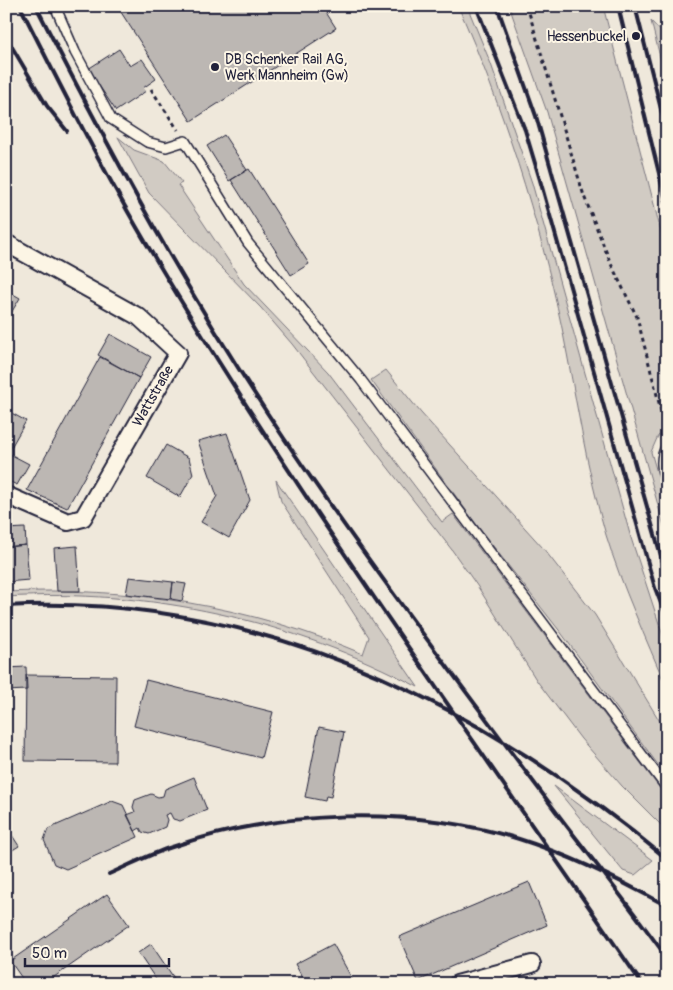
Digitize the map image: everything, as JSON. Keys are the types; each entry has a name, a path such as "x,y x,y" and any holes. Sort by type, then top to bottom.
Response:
{"street":[{"name":"Wattstraße","path":"6,243 139,317 178,353 83,518 68,522 6,494"},
{"path":"457,984 532,964"}],"lane":[{"path":"55,6 80,60 111,119 147,142 166,148 185,141 248,243 361,380 667,788"},
{"path":"667,446 662,456 661,465 667,486"}],"path":[{"path":"527,6 584,196 611,264 637,317 667,435"},
{"path":"152,89 185,141"}],"shaded area":[{"path":"458,6 467,6 491,64 532,183 631,538 667,648 667,689 627,593 606,535 593,484 553,287 531,205 505,124"},
{"path":"509,6 603,6 667,255 667,432 658,436 651,452 667,507 667,537 547,112"},
{"path":"651,21 667,38 667,85"},
{"path":"118,137 134,150 164,161 182,183 178,185 244,284 328,372 442,522 453,514 667,798 667,831 622,786 581,739 537,681 478,587 452,550 292,344 261,308 149,193"},
{"path":"386,370 421,413 543,548 595,615 667,733 667,777 562,634 482,532 371,380"},
{"path":"276,480 418,687 321,643 270,627 218,614 166,604 113,598 60,596 6,597 6,592 98,592 188,603 277,623 363,654 369,637 281,501"},
{"path":"554,786 653,860 635,875 623,871"}],"building":[{"name":"DB Schenker Rail AG, Werk Mannheim (Gw)","path":"117,6 322,6 336,28 191,121"},
{"path":"119,49 130,66 142,59 156,79 143,88 146,91 116,111 88,69"},
{"path":"224,135 247,170 229,181 207,146"},
{"path":"249,169 309,264 291,275 231,180"},
{"path":"6,290 20,298 8,318 6,317"},
{"path":"110,334 151,357 139,378 98,355"},
{"path":"100,357 139,378 67,508 27,490"},
{"path":"6,410 26,421 6,456"},
{"path":"227,433 250,500 229,538 201,522 217,496 198,441"},
{"path":"166,445 189,458 193,474 180,497 147,478"},
{"path":"8,453 29,464 17,485 6,480"},
{"path":"25,528 26,545 6,547 6,529"},
{"path":"26,545 29,580 6,582 6,547"},
{"path":"77,546 80,591 57,591 54,548"},
{"path":"129,577 173,582 171,599 126,594"},
{"path":"173,582 186,584 182,601 171,599"},
{"path":"26,667 27,690 6,691 6,668"},
{"path":"26,675 116,676 115,762 25,761"},
{"path":"146,680 273,712 261,758 134,726"},
{"path":"319,727 344,732 331,797 326,796 325,801 305,797"},
{"path":"194,777 207,810 180,821 173,819 170,813 165,815 167,820 165,827 149,834 142,832 140,828 135,831 127,815 135,812 133,807 135,800 151,794 158,797 163,796 165,789"},
{"path":"112,801 123,805 138,837 66,869 54,864 44,840 48,829"},
{"path":"6,826 19,846 6,854"},
{"path":"529,882 547,925 418,981 399,937"},
{"path":"107,894 129,925 44,984 26,984 10,961"},
{"path":"151,944 178,984 159,984 138,953"},
{"path":"333,944 355,984 306,984 295,964"}],"railway":[{"path":"20,6 117,192 209,347 268,440 391,622 642,984"},
{"path":"36,6 135,193 205,315 281,434 411,618 667,958"},
{"path":"476,6 525,130 655,588 667,619"},
{"path":"497,6 536,116 667,577"},
{"path":"618,6 667,206"},
{"path":"635,6 667,133"},
{"path":"6,37 47,106 67,131"},
{"path":"6,606 99,606 189,618 276,639 360,668 441,706 519,751 595,802 667,859"},
{"path":"109,874 172,847 257,825 300,819 345,816 389,817 477,828 519,839 594,869 667,906"}],"place":[{"name":"Hessenbuckel","path":"636,36"},
{"name":"DB Schenker Rail AG, Werk Mannheim (Gw)","path":"215,67"}]}
